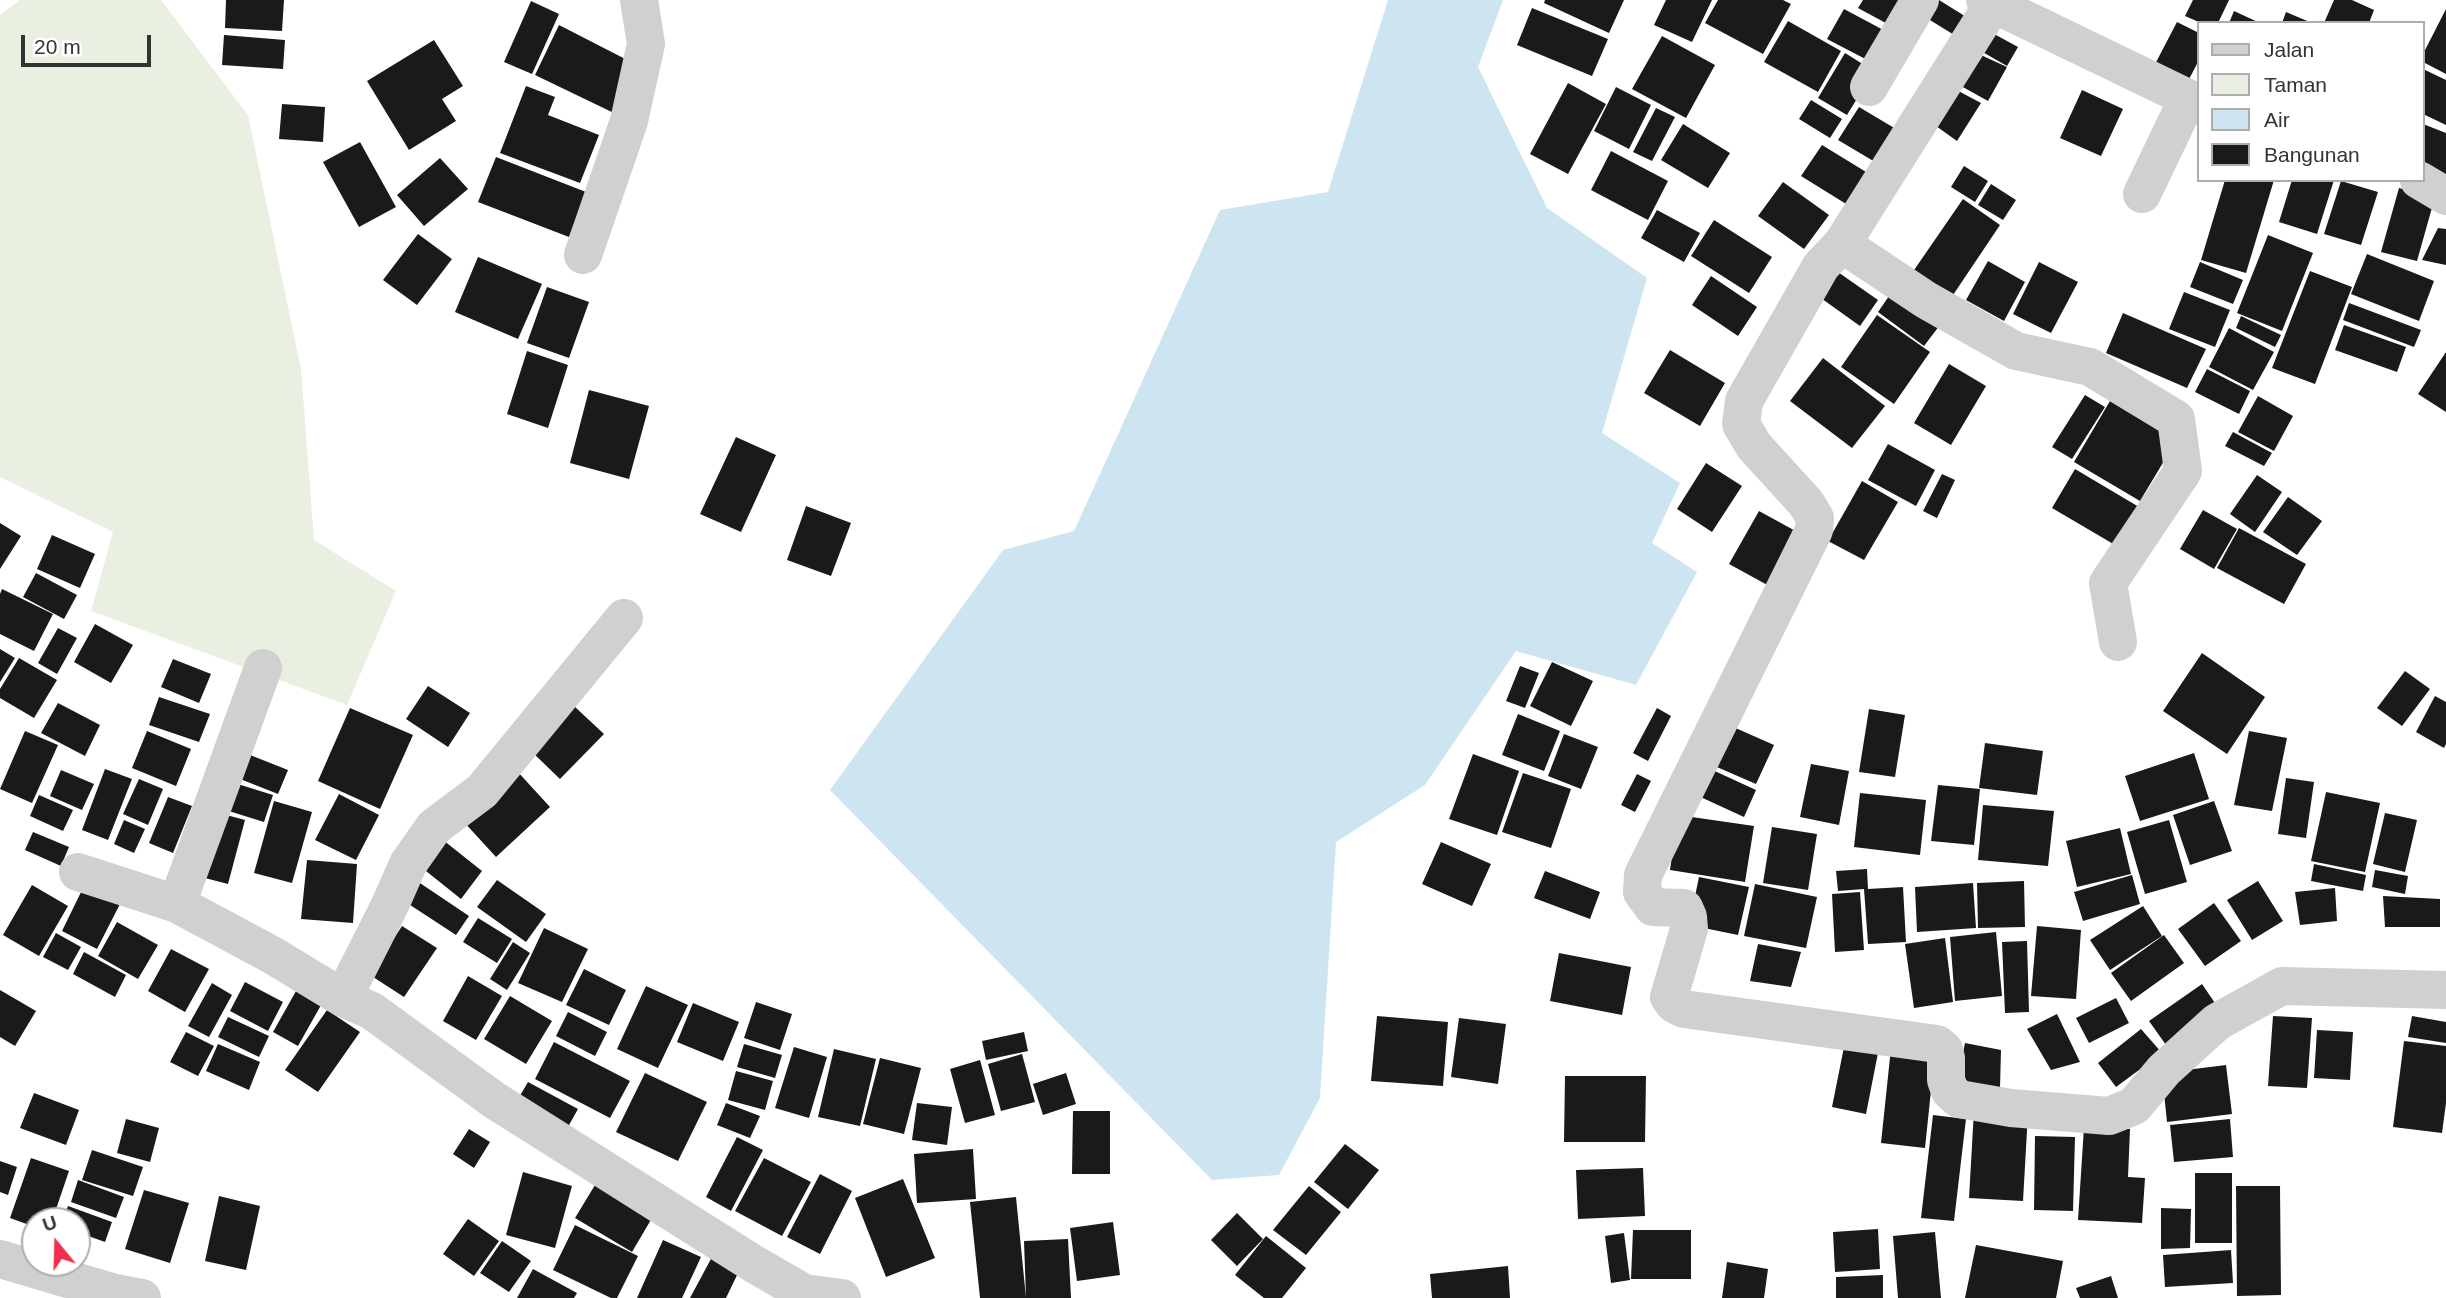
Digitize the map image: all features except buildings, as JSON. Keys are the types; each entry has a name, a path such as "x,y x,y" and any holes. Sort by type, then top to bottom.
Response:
{"street":[{"path":"583,256 629,121 646,44 639,0"},
{"path":"1869,87 1920,0"},
{"path":"2142,194 2193,100 1989,2 1842,244 1821,266 1744,401 1741,424 1754,446 1806,503 1815,518 1814,530 1643,875 1642,892 1653,907 1684,908 1688,917 1689,929 1669,997 1674,1004 1684,1009 1937,1044 1944,1050 1946,1058 1945,1080 1950,1091 1959,1099 2011,1108 2109,1116 2134,1106 2164,1070 2217,1022 2282,986 2446,990"},
{"path":"2422,182 2446,196"},
{"path":"1842,244 1926,300 2017,351 2090,367 2176,419 2183,471 2108,583 2118,642"},
{"path":"343,998 408,863 434,827 482,791 624,618"},
{"path":"177,904 263,668"},
{"path":"78,872 177,904 272,954 343,998 372,1011 494,1100 754,1264 804,1293 842,1298"},
{"path":"0,1259 123,1296"}],"green space":[{"path":"20,0 161,0 248,115 301,369 314,540 396,591 347,705 91,611 113,532 0,477 0,15"}],"water":[{"path":"1388,0 1503,0 1478,67 1547,208 1647,278 1602,433 1680,483 1652,543 1697,572 1636,685 1516,651 1425,785 1336,842 1320,1098 1279,1175 1212,1180 830,790 1003,550 1074,531 1220,210 1328,192"}]}
